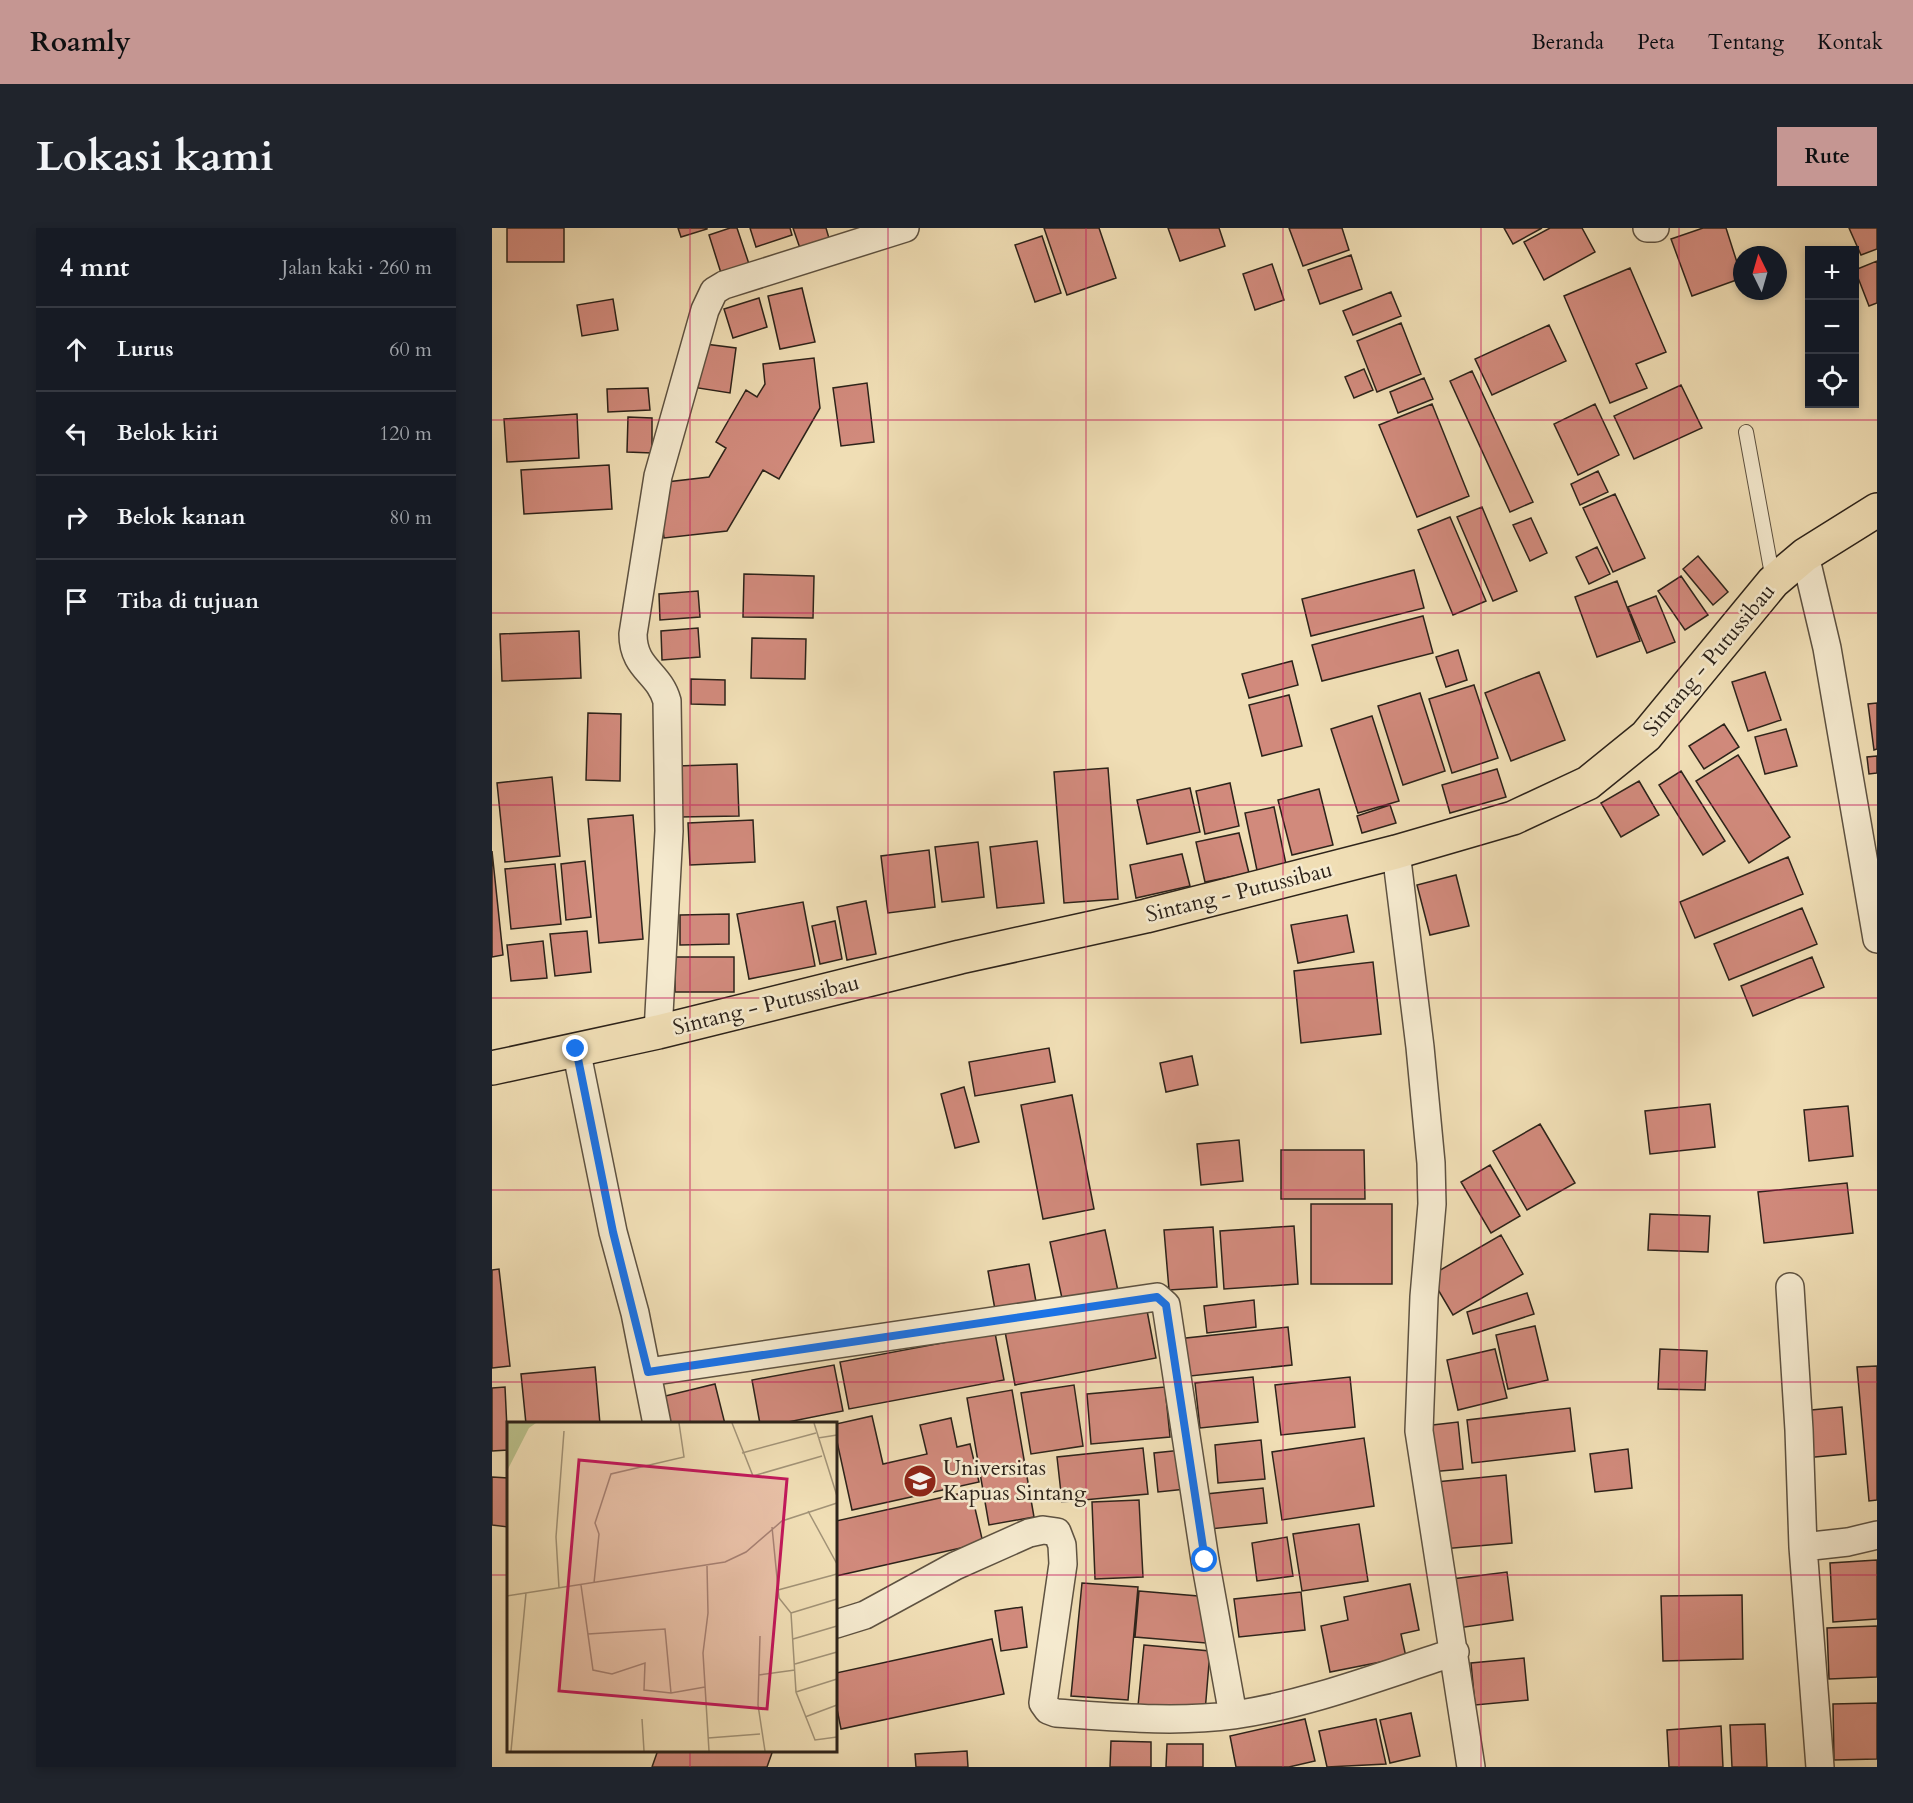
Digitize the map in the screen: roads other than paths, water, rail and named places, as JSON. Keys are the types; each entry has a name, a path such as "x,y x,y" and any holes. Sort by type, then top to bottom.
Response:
{"highway":[{"name":"Sintang - Putussibau","path":"492,1068 658,1032 960,957 1146,916 1396,852 1513,818 1588,783 1646,736 1773,582 1805,555 1877,510"}],"street":[{"path":"658,1032 669,831 667,702 664,688 640,664 633,650 633,634 658,477 705,310 714,291 724,285 904,228"},
{"path":"1647,228 1655,228"},
{"path":"1805,555 1827,648 1877,939"},
{"path":"1396,852 1420,1047 1431,1163 1432,1204 1424,1297 1419,1431 1471,1767"},
{"path":"576,1049 613,1232 648,1372 657,1422"},
{"path":"1790,1287 1799,1430 1803,1547 1820,1767"},
{"path":"648,1372 1157,1297 1166,1305 1205,1560 1233,1715"},
{"path":"837,1624 866,1615 955,1566 1029,1533 1043,1530 1057,1532 1062,1545 1063,1564 1043,1703 1048,1710 1138,1718 1233,1715 1333,1691 1455,1652"},
{"path":"1803,1547 1848,1542 1877,1535"}],"lane":[{"path":"1746,432 1773,582"}],"place":[{"name":"Universitas Kapuas Sintang","path":"920,1481"}]}
